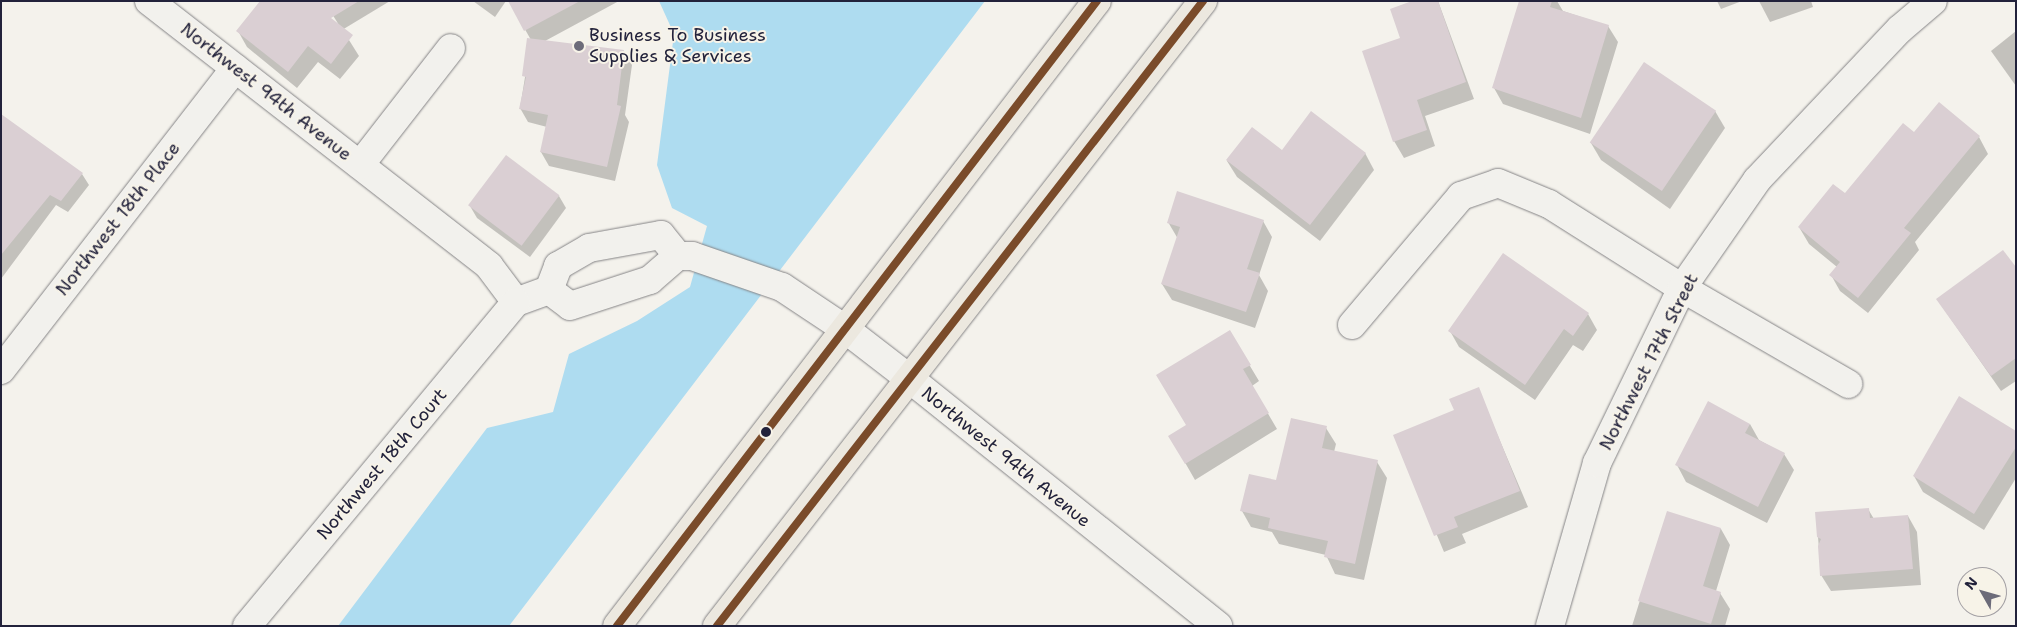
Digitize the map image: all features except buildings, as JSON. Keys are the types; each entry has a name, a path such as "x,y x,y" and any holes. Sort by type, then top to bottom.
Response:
{"highway":[{"path":"617,626 1097,1"},
{"path":"716,626 910,379 1202,1"}],"street":[{"name":"Northwest 94th Avenue","path":"149,1 489,266 516,302"},
{"name":"Northwest 17th Street","path":"1550,626 1597,463 1682,288 1757,180 1900,29 1933,1"},
{"name":"Northwest 94th Avenue","path":"360,165 451,48"},
{"name":"Northwest 18th Place","path":"1,370 235,68"},
{"path":"1352,324 1460,196 1498,183 1549,204 1682,288 1848,384"},
{"path":"516,302 549,290 558,266 589,248 660,235 685,256 650,280 570,306 549,290"},
{"name":"Northwest 94th Avenue","path":"685,256 782,287 846,329 1218,626"},
{"name":"Northwest 18th Court","path":"247,626 516,302"}],"water":[{"path":"659,1 985,1 509,626 338,626 487,428 553,412 569,354 637,321 690,287 707,226 672,208 657,165 674,34"}],"transit line":[{"path":"617,626 1097,1"},
{"path":"717,626 1203,1"}],"place":[{"name":"Business To Business Supplies & Services","path":"579,46"}]}
